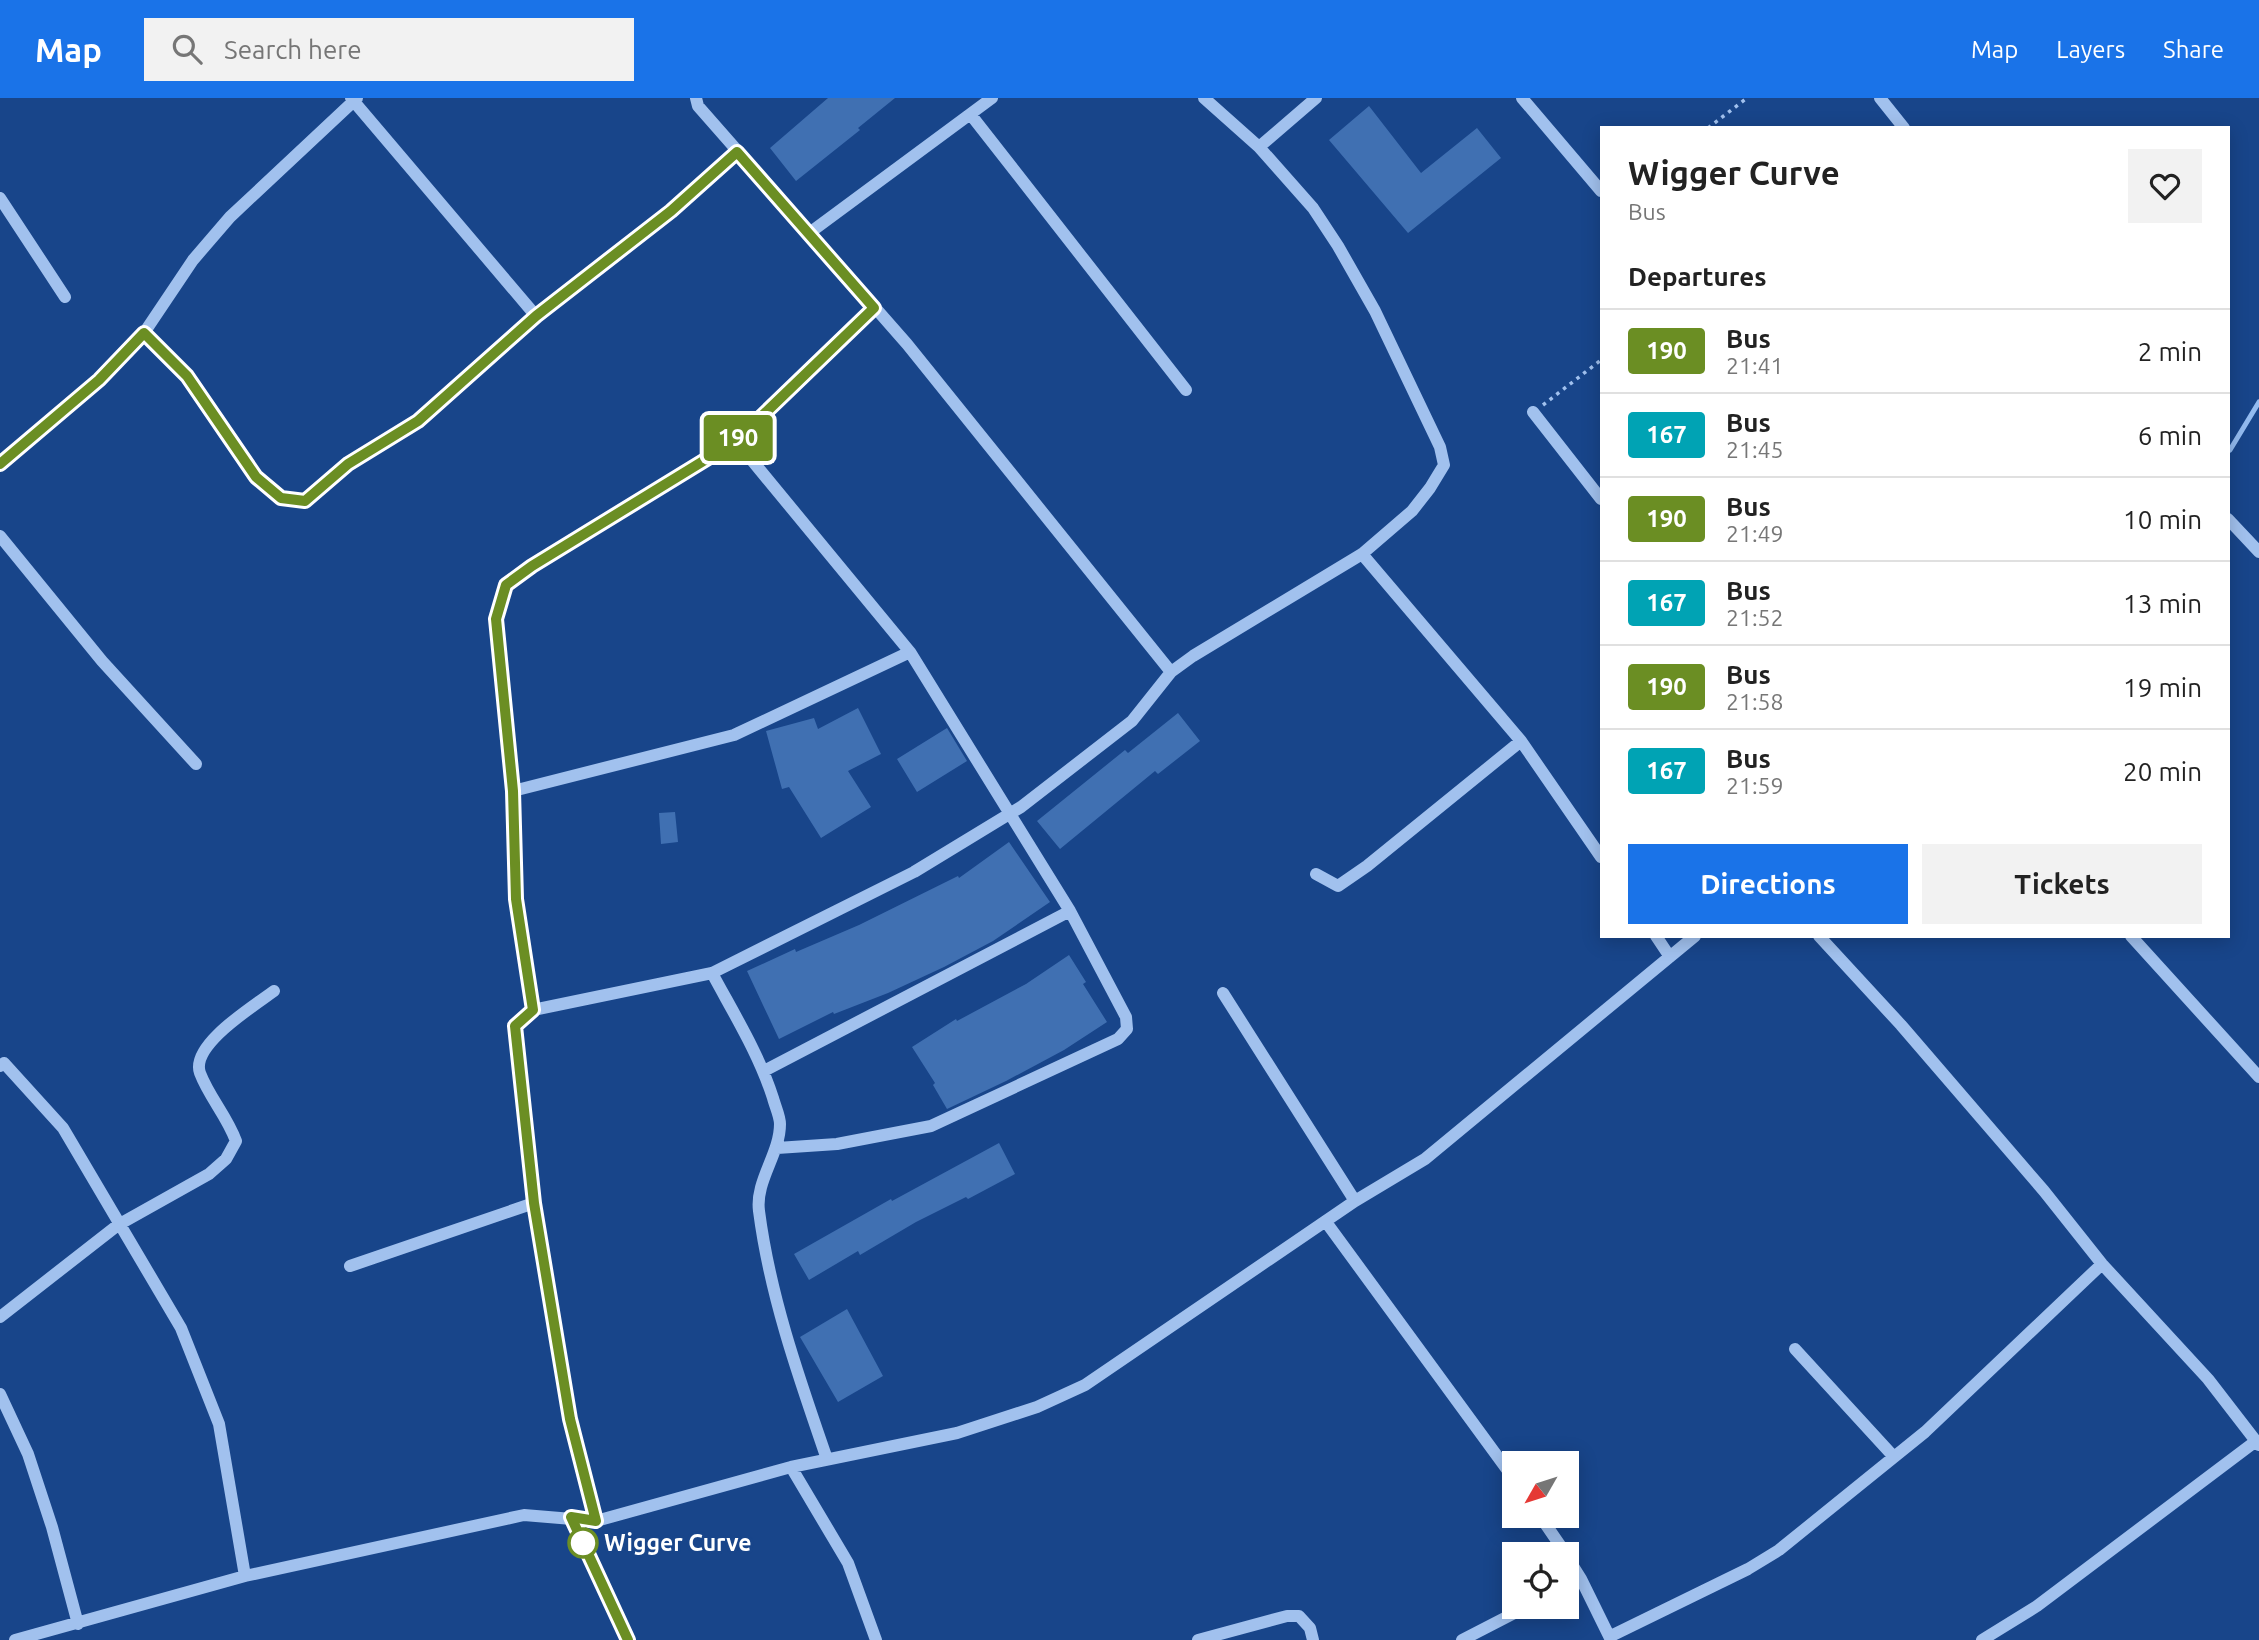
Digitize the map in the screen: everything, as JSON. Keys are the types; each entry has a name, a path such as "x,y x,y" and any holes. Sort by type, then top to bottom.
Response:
{"street":[{"path":"696,98 698,106 737,152 907,344 1171,672"},
{"path":"808,234 992,98"},
{"path":"596,1521 570,1419 534,1203 515,1026 533,1010 712,974 914,872 1009,816 1132,721 1171,672 1362,554 1412,510 1444,465 1440,447 1375,311 1338,246 1313,208 1259,148 1204,98"},
{"path":"1259,148 1316,98"},
{"path":"1522,98 1600,190"},
{"path":"1880,98 1902,126"},
{"path":"0,464 99,380 144,333 193,260 230,217 354,99 536,316"},
{"path":"971,115 1186,390"},
{"path":"144,333 187,376 256,477 281,498 305,501 348,464 418,421 536,316 671,211 737,152"},
{"path":"0,198 65,297"},
{"path":"533,1010 516,899 513,791 496,619 506,585 532,566 736,441 874,308"},
{"path":"1533,412 1600,498"},
{"path":"736,441 910,652 1070,911 1126,1017 1127,1029 1118,1039 931,1126 837,1144 777,1148"},
{"path":"2230,526 2259,552"},
{"path":"0,536 102,661 196,764"},
{"path":"1362,554 1521,741 1600,856"},
{"path":"513,791 734,734 910,652"},
{"path":"1316,873 1338,886 1367,866 1521,741"},
{"path":"764,1071 1070,911"},
{"path":"1657,938 1670,957"},
{"path":"15,1640 245,1576 524,1515 596,1521 790,1467 957,1433 1037,1407 1085,1385 1355,1201 1425,1159 1693,938"},
{"path":"1821,938 2044,1191 2102,1264 2208,1379 2257,1443 2037,1606 1982,1640"},
{"path":"2133,938 2259,1077"},
{"path":"712,974 764,1071 780,1122 777,1148 766,1173 758,1205 764,1251 794,1363 827,1459"},
{"path":"0,1317 118,1225 209,1174 226,1159 236,1142 229,1123 199,1071 200,1056 216,1035 274,991"},
{"path":"1223,993 1355,1201"},
{"path":"0,1066 4,1063 62,1128 181,1328 219,1424 245,1576"},
{"path":"349,1266 534,1203"},
{"path":"1326,1222 1502,1463"},
{"path":"1579,1576 1611,1638 1748,1569 1779,1550 1925,1432 2102,1264"},
{"path":"1795,1349 1894,1457"},
{"path":"0,1394 32,1466 52,1527 78,1624"},
{"path":"790,1467 848,1563 876,1640"},
{"path":"571,1517 628,1640"},
{"path":"1198,1640 1287,1616 1299,1616 1310,1628 1313,1640"},
{"path":"1462,1640 1503,1619"}],"path":[{"path":"1711,126 1747,98"},
{"path":"1533,412 1600,361"}],"building":[{"path":"828,98 895,98 796,181 770,148"},
{"path":"1369,106 1421,173 1477,128 1501,158 1408,233 1329,140"},
{"path":"858,708 881,754 848,771 871,807 821,838 789,787 782,789 766,731 814,718 818,729"},
{"path":"1178,713 1200,741 1158,774 1155,771 1060,849 1037,821 1125,750 1128,753"},
{"path":"947,728 967,761 917,792 897,759"},
{"path":"675,812 678,842 661,844 659,813"},
{"path":"1009,842 1050,902 993,941 944,967 888,993 834,1014 833,1012 779,1039 747,971 795,949 796,952 859,925 958,876 959,878"},
{"path":"1069,955 1086,982 1083,984 1107,1022 1064,1050 947,1109 933,1085 935,1083 912,1047 956,1019 957,1021 1026,984"},
{"path":"999,1143 1015,1174 916,1222 860,1255 858,1251 809,1280 794,1254 891,1199 892,1201"},
{"path":"847,1309 883,1376 838,1402 800,1337"}],"waterway":[{"path":"2230,450 2259,402"}],"bus line":[{"name":"190","path":"0,464 99,380 144,333 187,376 256,477 281,498 305,501 348,464 418,421 536,316 671,211 737,152 874,308 736,441 532,566 506,585 496,619 513,791 516,899 533,1010 515,1026 534,1203 570,1419 596,1521 571,1517 628,1640"}],"place":[{"name":"Wigger Curve","path":"583,1543"}]}
